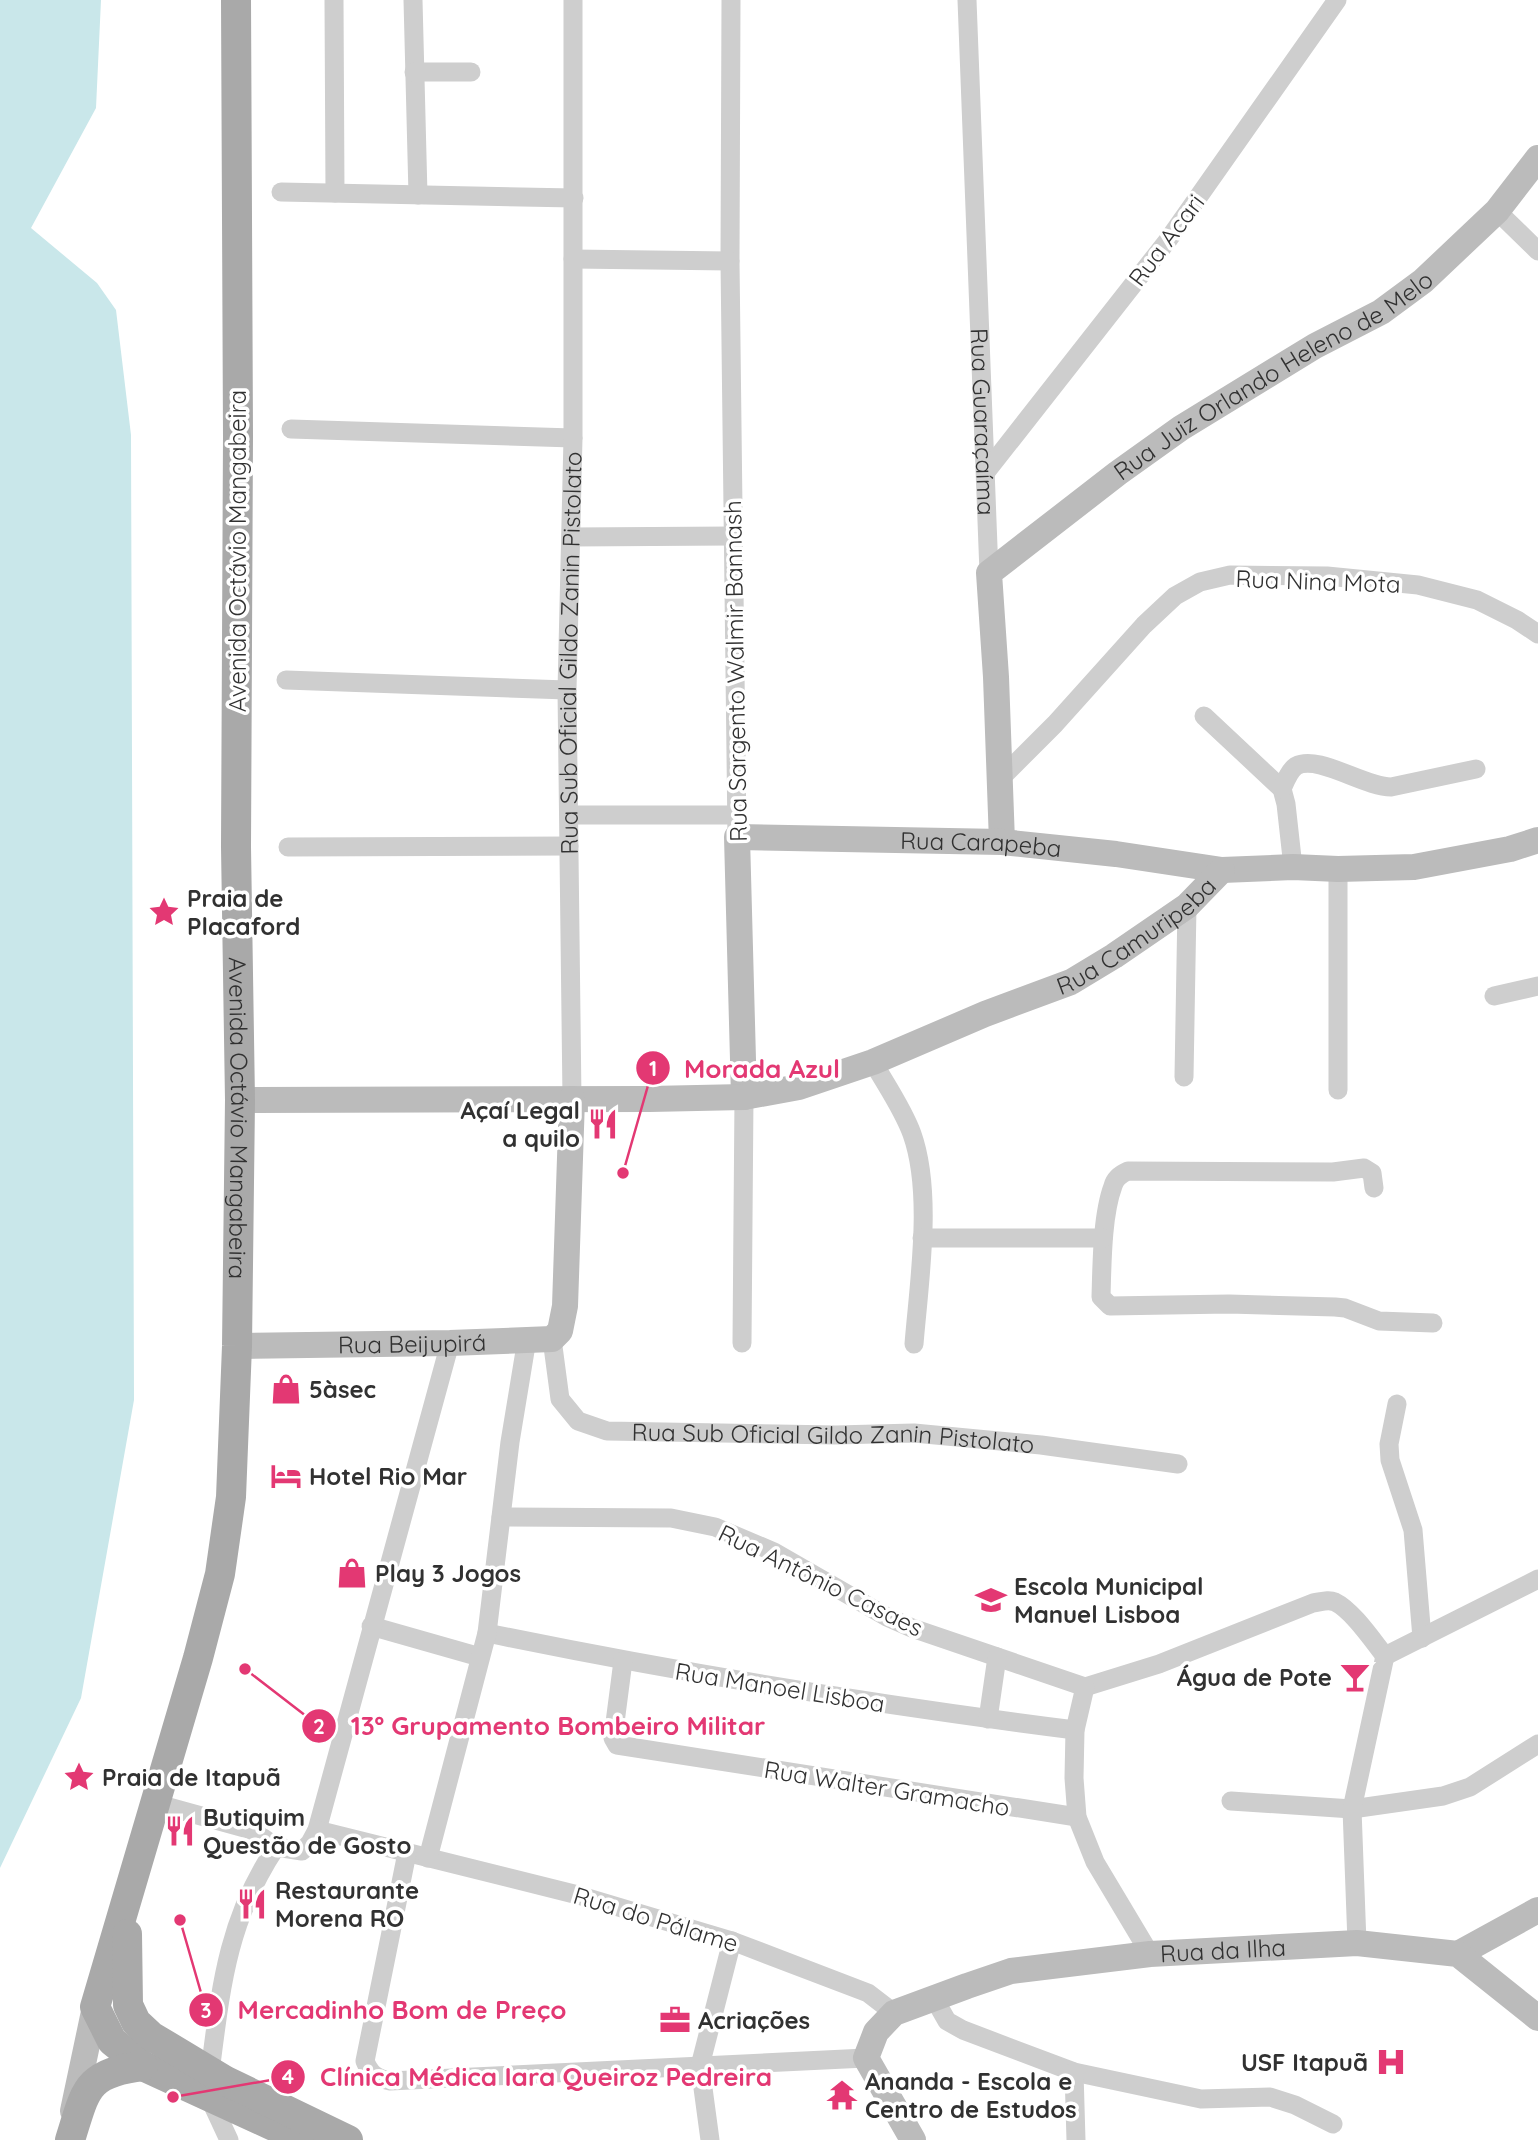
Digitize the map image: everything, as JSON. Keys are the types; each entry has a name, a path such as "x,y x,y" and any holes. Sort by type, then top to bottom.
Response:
{"main road":[{"name":"Avenida Octávio Mangabeira","path":"95,2007 198,1658 227,1534 231,1497 237,1346 240,1100 236,847 236,0"},
{"name":"Rua Juiz Orlando Heleno de Melo","path":"989,573 1181,428 1315,346 1381,312 1423,281 1497,211 1538,158"},
{"name":"Rua Guaraçaíma","path":"989,573 1002,842"},
{"name":"Rua Carapeba","path":"736,826 1002,842 1116,854 1222,870"},
{"name":"Rua Sargento Walmir Bannash","path":"736,826 744,1097"},
{"name":"Rua Camuripeba","path":"240,1100 744,1097 799,1087 873,1062 985,1014 1071,982 1187,906 1222,870 1414,867 1510,849 1538,840"},
{"name":"Rua Sub Oficial Gildo Zanin Pistolato","path":"539,1339 560,1331 565,1306 572,1099"},
{"name":"Rua Beijupirá","path":"237,1346 539,1339"},
{"path":"128,1891 126,1986 128,2005 136,2022 210,2084 303,2140"},
{"path":"1538,1910 1458,1954 1538,2018"},
{"name":"Rua da Ilha","path":"894,2013 1011,1970 1150,1954 1357,1943 1458,1954"},
{"path":"95,2007 112,2041 144,2066 210,2084 348,2140"},
{"path":"70,2140 76,2095 95,2007"},
{"path":"894,2013 876,2032 866,2058 913,2140"},
{"path":"70,2140 85,2095 96,2080 122,2069 144,2066"}],"street":[{"path":"334,0 335,193"},
{"path":"413,0 418,195"},
{"name":"Rua Sub Oficial Gildo Zanin Pistolato","path":"572,1099 567,690 573,438 573,0"},
{"name":"Rua Sargento Walmir Bannash","path":"731,0 730,261 736,826"},
{"name":"Rua Guaraçaíma","path":"967,0 989,573"},
{"name":"Rua Acari","path":"986,472 1168,240 1337,0"},
{"path":"414,72 471,72"},
{"path":"281,192 574,198"},
{"path":"1497,211 1538,251"},
{"path":"573,259 730,261"},
{"path":"291,429 573,438"},
{"path":"571,537 733,536"},
{"name":"Rua Nina Mota","path":"1001,778 1055,724 1143,625 1175,596 1200,582 1230,575 1327,576 1418,585 1477,600 1538,634"},
{"path":"286,680 567,690"},
{"path":"1204,716 1282,789 1293,867"},
{"path":"1282,789 1290,772 1307,763 1323,766 1378,787 1391,787 1476,769"},
{"name":"Rua Carapeba","path":"570,815 736,826"},
{"path":"288,847 569,846"},
{"path":"1338,869 1338,1090"},
{"path":"1184,1077 1187,906"},
{"path":"1494,996 1538,986"},
{"path":"873,1062 911,1132 917,1151 921,1180 922,1238 914,1344"},
{"name":"Rua Sargento Walmir Bannash","path":"742,1343 744,1097"},
{"path":"1374,1188 1372,1173 1364,1168 1333,1172 1128,1171 1121,1174 1112,1186 1103,1238 1101,1297 1110,1306 1229,1304 1335,1307 1379,1321 1433,1323"},
{"path":"922,1238 1103,1238"},
{"path":"428,1858 487,1633 501,1517 539,1339"},
{"name":"Rua Sub Oficial Gildo Zanin Pistolato","path":"539,1339 560,1399 578,1421 607,1431 836,1435 914,1433 1041,1445 1178,1464"},
{"path":"154,1803 252,1830 276,1847 302,1851 310,1843 317,1830 450,1343"},
{"path":"1397,1404 1389,1444 1390,1460 1413,1530 1422,1638"},
{"name":"Rua Antônio Casaes","path":"501,1517 671,1518 715,1527 774,1552 887,1617 1085,1687"},
{"path":"1385,1656 1538,1579"},
{"path":"1150,1954 1095,1862 1077,1818 1075,1730 1085,1687 1159,1664 1313,1603 1327,1600 1345,1609 1385,1656"},
{"path":"371,1626 480,1657"},
{"name":"Rua Manoel Lisboa","path":"487,1633 623,1661 988,1719 1075,1730"},
{"path":"1357,1943 1352,1809 1385,1656"},
{"path":"988,1719 998,1657"},
{"name":"Rua Walter Gramacho","path":"623,1661 613,1738 617,1745 1077,1818"},
{"path":"1231,1801 1352,1809 1443,1796 1470,1787 1538,1744"},
{"name":"Rua do Pálame","path":"317,1830 578,1895 732,1941 868,1993 894,2013"},
{"path":"228,2140 210,2084 220,1994 228,1954 257,1877 276,1847"},
{"path":"407,1853 365,2061 369,2071 378,2078 390,2081 866,2058"},
{"path":"710,2140 701,2066 732,1941"},
{"path":"935,2000 947,2021 963,2030 1074,2072 1201,2099 1270,2097 1295,2105 1333,2124"},
{"path":"1074,2072 1076,2140"}],"water":[{"path":"0,0 101,0 96,108 31,228 97,283 116,310 131,435 134,1400 81,1698 0,1868"}],"place":[{"name":"Praia de Placaford","path":"164,912"},
{"name":"Açaí Legal a quilo","path":"603,1124"},
{"name":"Morada Azul","path":"623,1173"},
{"name":"5àsec","path":"286,1389"},
{"name":"Hotel Rio Mar","path":"286,1476"},
{"name":"Play 3 Jogos","path":"352,1573"},
{"name":"Escola Municipal Manuel Lisboa","path":"991,1600"},
{"name":"13º Grupamento Bombeiro Militar","path":"245,1669"},
{"name":"Água de Pote","path":"1355,1677"},
{"name":"Praia de Itapuã","path":"79,1777"},
{"name":"Butiquim Questão de Gosto","path":"180,1831"},
{"name":"Restaurante Morena RO","path":"252,1904"},
{"name":"Mercadinho Bom de Preço","path":"180,1920"},
{"name":"Acriações","path":"675,2020"},
{"name":"USF Itapuã","path":"1391,2062"},
{"name":"Ananda - Escola e Centro de Estudos","path":"842,2095"},
{"name":"Clínica Médica Iara Queiroz Pedreira","path":"173,2097"}]}
